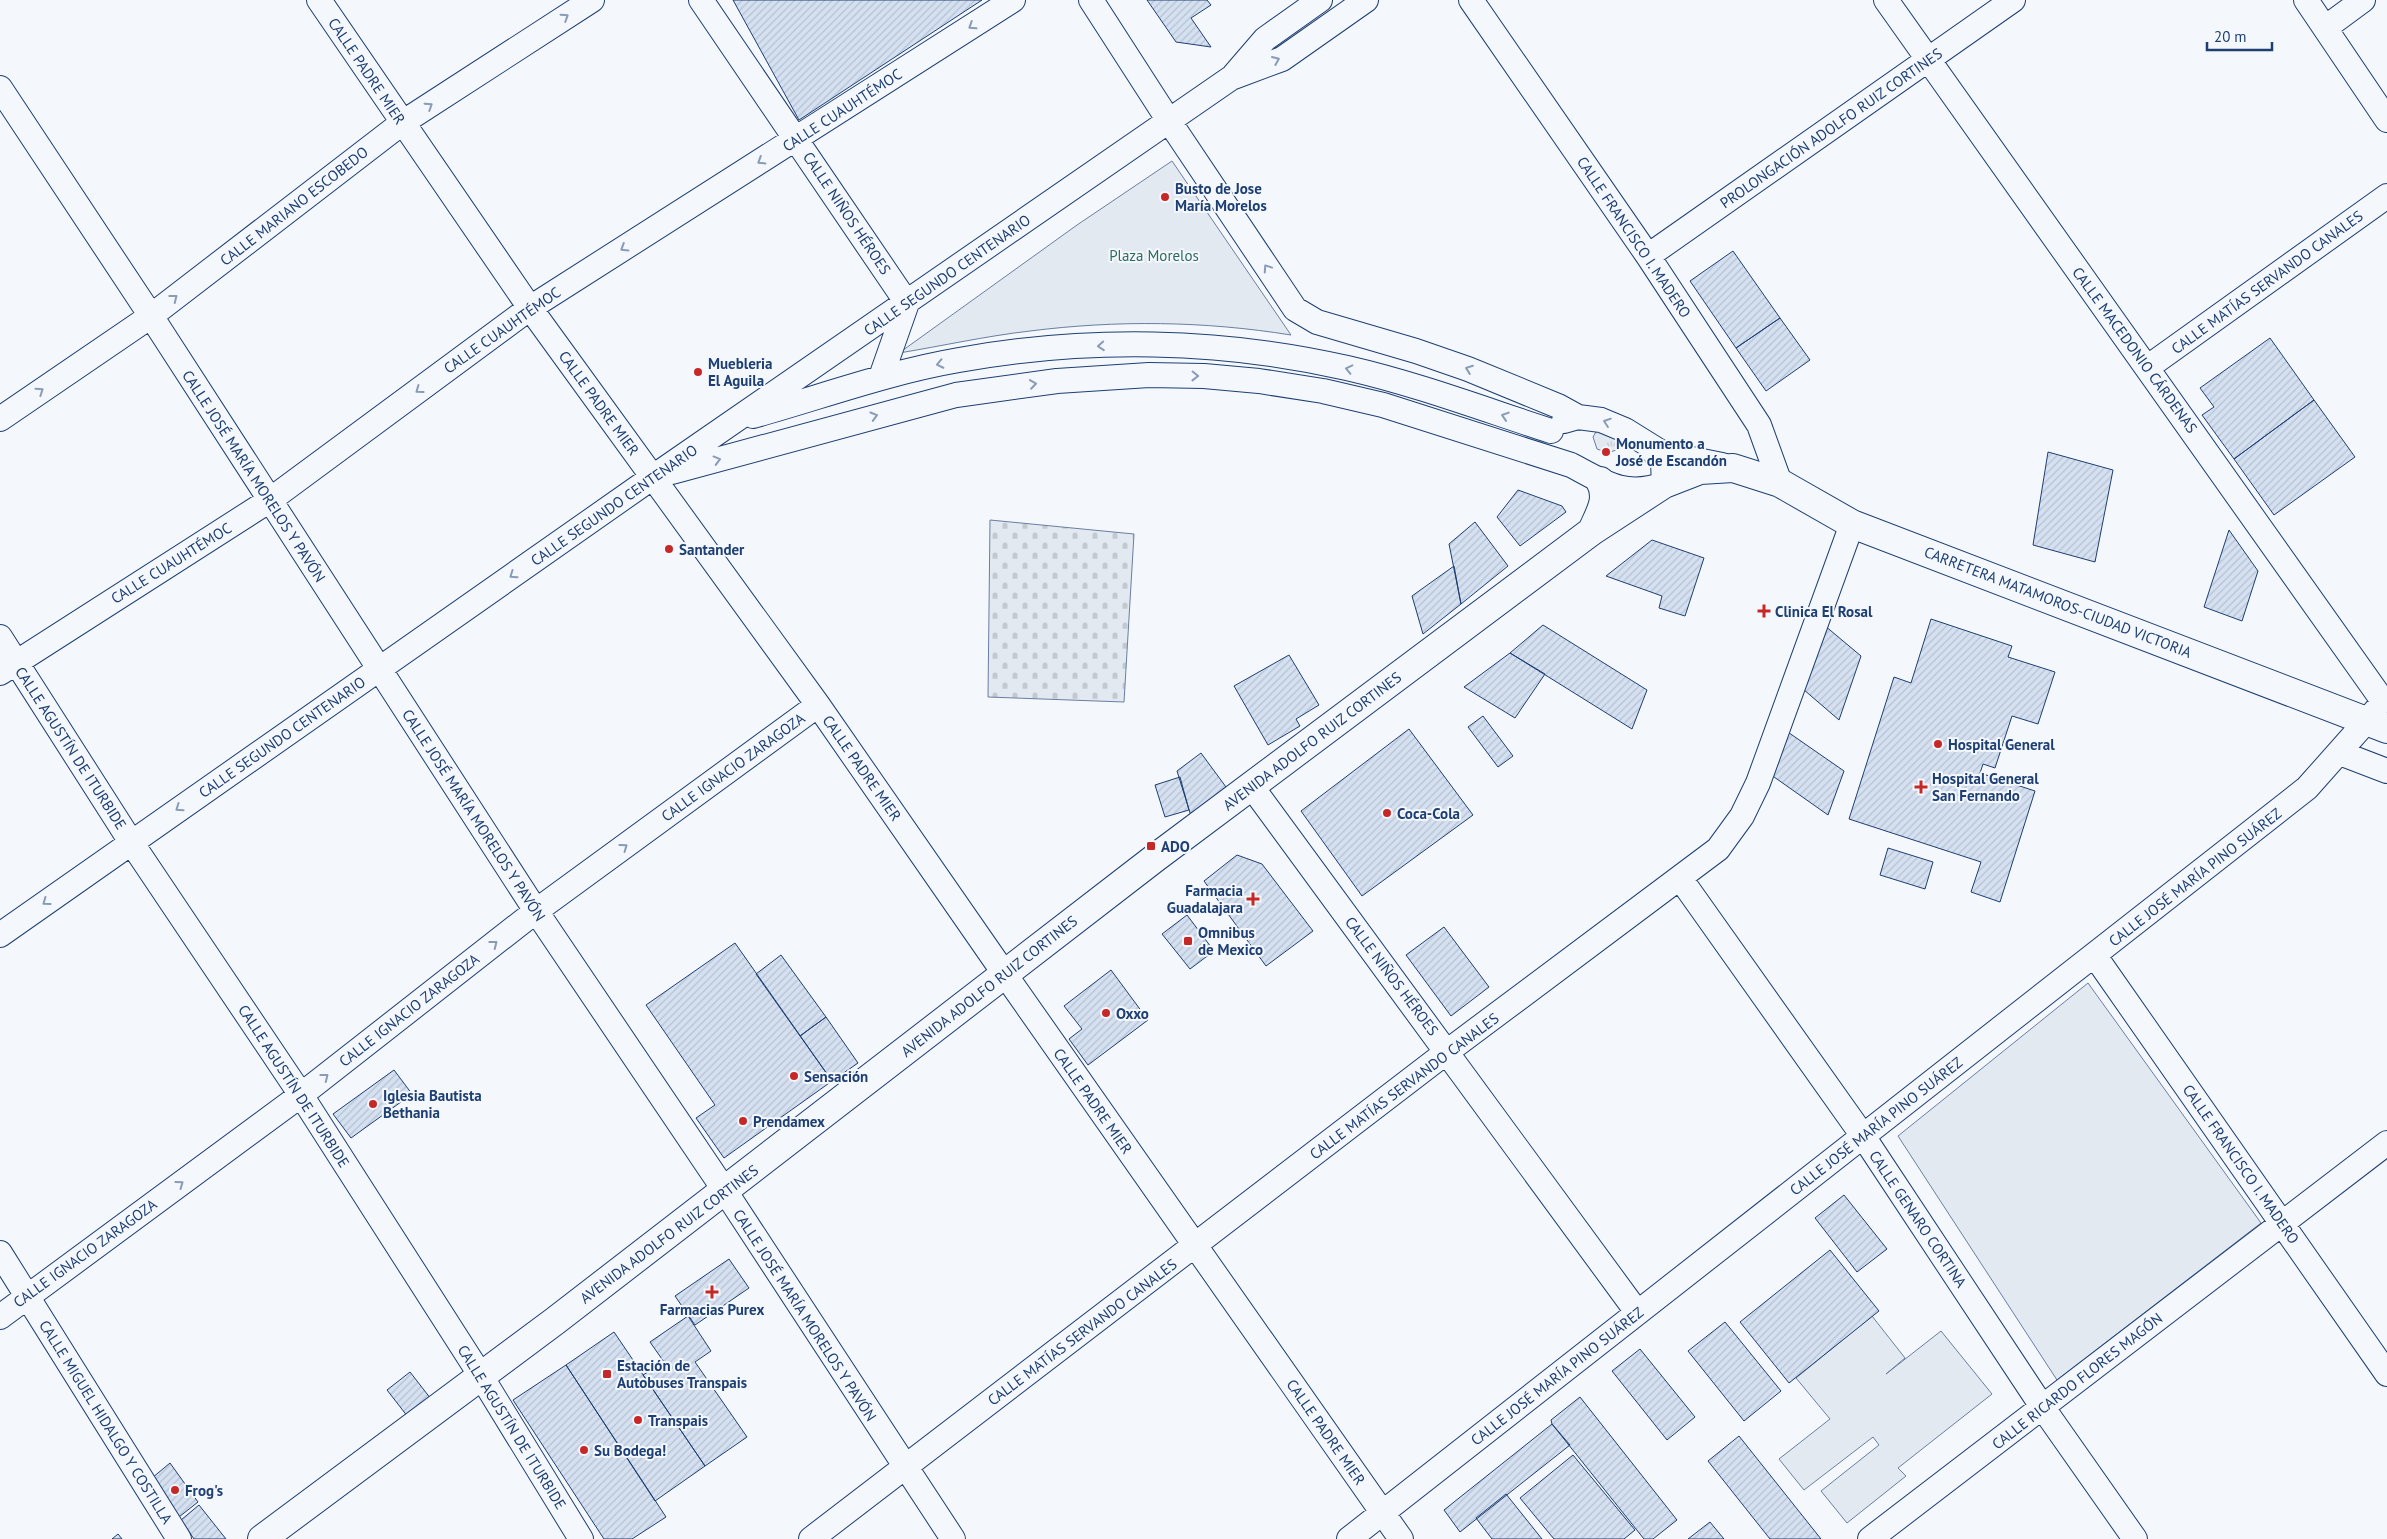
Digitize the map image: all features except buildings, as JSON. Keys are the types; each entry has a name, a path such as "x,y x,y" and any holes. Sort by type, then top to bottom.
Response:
{"main road":[{"name":"CARRETERA MATAMOROS-CIUDAD VICTORIA","path":"1733,468 1780,483 1852,524 2381,712"},
{"name":"AVENIDA ADOLFO RUIZ CORTINES","path":"262,1539 725,1192 1004,973 1592,530 1664,484 1700,470 1733,468"},
{"path":"1592,530 1605,497 1600,481"}],"street":[{"name":"CALLE PADRE MIER","path":"319,0 530,308 818,704 1194,1246 1401,1539"},
{"name":"CALLE MARIANO ESCOBEDO","path":"0,419 151,316 402,123 592,0"},
{"name":"CALLE NIÑOS HÉROES","path":"701,0 797,138 907,303"},
{"name":"CALLE CUAUHTÉMOC","path":"8,668 270,500 530,308 1013,0"},
{"path":"1091,0 1168,121 1294,309 1317,322 1416,350 1468,368 1558,406 1578,417"},
{"name":"CALLE SEGUNDO CENTENARIO","path":"1231,78 1265,40 1320,0"},
{"name":"CALLE SEGUNDO CENTENARIO","path":"0,935 653,477 1168,121 1231,78 1282,58 1366,0"},
{"name":"CALLE FRANCISCO I. MADERO","path":"1471,0 1648,256 1759,425 1780,483"},
{"name":"CALLE MACEDONIO CÁRDENAS","path":"1886,0 2148,367 2381,712"},
{"name":"PROLONGACIÓN ADOLFO RUIZ CORTINES","path":"1648,256 2013,0"},
{"path":"2306,0 2387,120"},
{"path":"2325,28 2363,0"},
{"name":"CALLE JOSÉ MARÍA MORELOS Y PAVÓN","path":"0,88 151,316 536,911 725,1192 904,1468 953,1539"},
{"name":"CALLE MATÍAS SERVANDO CANALES","path":"2148,367 2387,196"},
{"path":"881,378 907,303"},
{"path":"734,421 881,378 960,360 1028,351 1130,344 1200,346 1276,354 1347,368 1426,389 1551,431"},
{"path":"1130,344 1132,376"},
{"path":"653,477 956,395 1057,381 1132,376 1204,376 1259,381 1323,391 1383,405 1571,465 1600,481 1616,487 1634,490 1652,488 1664,484 1663,463 1649,446"},
{"path":"1551,431 1561,422 1578,417 1593,418 1625,430 1662,453 1733,468"},
{"path":"1551,431 1555,446 1571,465"},
{"name":"CALLE MATÍAS SERVANDO CANALES","path":"811,1539 1448,1051 1718,850 1742,816 1758,783 1852,524"},
{"name":"CALLE AGUSTÍN DE ITURBIDE","path":"0,637 8,668 131,842 301,1095 481,1376 581,1539"},
{"name":"CALLE IGNACIO ZARAGOZA","path":"0,1317 301,1095 536,911 818,704"},
{"name":"CALLE JOSÉ MARÍA PINO SUÁREZ","path":"1349,1539 2307,788 2381,712"},
{"path":"2340,753 2387,771"},
{"name":"CALLE NIÑOS HÉROES","path":"1252,787 1448,1051 1637,1312"},
{"name":"CALLE GENARO CORTINA","path":"1680,878 1863,1136 2043,1408 2135,1539"},
{"name":"CALLE FRANCISCO I. MADERO","path":"2094,956 2387,1374"},
{"name":"CALLE RICARDO FLORES MAGÓN","path":"1870,1539 2387,1144"},
{"name":"CALLE MIGUEL HIDALGO Y COSTILLA","path":"0,1253 179,1539"}],"green space":[{"name":"Plaza Morelos","path":"1172,161 1291,335 1258,330 1193,325 1095,325 1014,333 899,353 1077,225"},
{"path":"1597,430 1620,437 1616,450 1608,453 1597,449 1593,437"},
{"path":"990,520 1134,534 1124,702 988,697"},
{"path":"2088,983 2261,1223 2057,1380 1898,1136"},
{"path":"1872,1316 1905,1358 1886,1374 1941,1331 1992,1394 1898,1468 1906,1476 1847,1523 1821,1491 1879,1445 1873,1437 1804,1490 1779,1459 1830,1419 1796,1378"}],"place":[{"name":"Busto de Jose María Morelos","path":"1165,197"},
{"name":"Muebleria El Aguila","path":"698,372"},
{"name":"Monumento a José de Escandón","path":"1606,452"},
{"name":"Santander","path":"669,549"},
{"name":"Clinica El Rosal","path":"1764,611"},
{"name":"Hospital General","path":"1938,744"},
{"name":"Hospital General San Fernando","path":"1921,787"},
{"name":"Coca-Cola","path":"1387,813"},
{"name":"ADO","path":"1151,846"},
{"name":"Farmacia Guadalajara","path":"1253,899"},
{"name":"Omnibus de Mexico","path":"1188,941"},
{"name":"Oxxo","path":"1106,1013"},
{"name":"Sensación","path":"794,1076"},
{"name":"Iglesia Bautista Bethania","path":"373,1104"},
{"name":"Prendamex","path":"743,1121"},
{"name":"Farmacias Purex","path":"712,1292"},
{"name":"Estación de Autobuses Transpais","path":"607,1374"},
{"name":"Transpais","path":"638,1420"},
{"name":"Su Bodega!","path":"584,1450"},
{"name":"Frog's","path":"175,1490"}]}
